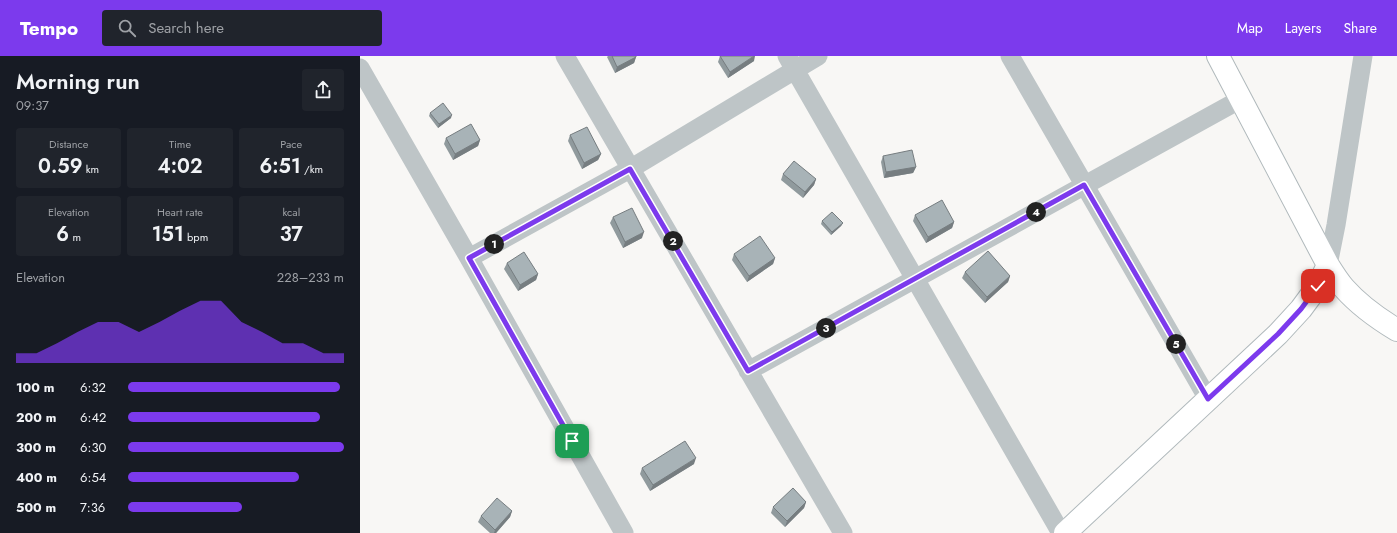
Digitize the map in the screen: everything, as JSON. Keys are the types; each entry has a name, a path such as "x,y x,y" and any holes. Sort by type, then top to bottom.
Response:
{"street":[{"path":"565,56 843,533"},
{"path":"469,258 630,169 791,63 818,56"},
{"path":"1010,56 1208,399"},
{"path":"1218,56 1328,265 1343,287 1357,302 1372,314 1397,330"},
{"path":"1065,533 1278,334 1301,309 1318,286 1328,265 1336,225 1363,56"},
{"path":"791,63 1061,533"},
{"path":"360,68 624,533"},
{"path":"748,371 1241,99"}],"building":[{"path":"612,56 636,56 636,57 617,67"},
{"path":"720,56 754,56 730,72"},
{"path":"443,103 452,115 439,124 430,113"},
{"path":"471,124 480,140 455,154 446,138"},
{"path":"587,127 601,154 584,163 570,135"},
{"path":"912,150 916,167 886,172 883,156"},
{"path":"794,161 816,179 805,192 783,174"},
{"path":"942,200 954,222 928,237 915,215"},
{"path":"632,208 644,232 625,242 613,217"},
{"path":"832,212 843,223 832,232 822,221"},
{"path":"760,236 775,258 749,276 734,254"},
{"path":"988,251 1010,276 987,297 965,272"},
{"path":"524,252 538,274 520,285 507,263"},
{"path":"685,441 696,458 653,485 642,468"},
{"path":"793,488 806,502 787,521 773,507"},
{"path":"497,498 512,511 495,530 481,516"}],"route":[{"path":"572,441 469,258 630,169 748,371 1084,185 1208,399 1278,334 1301,309 1318,286"}]}
